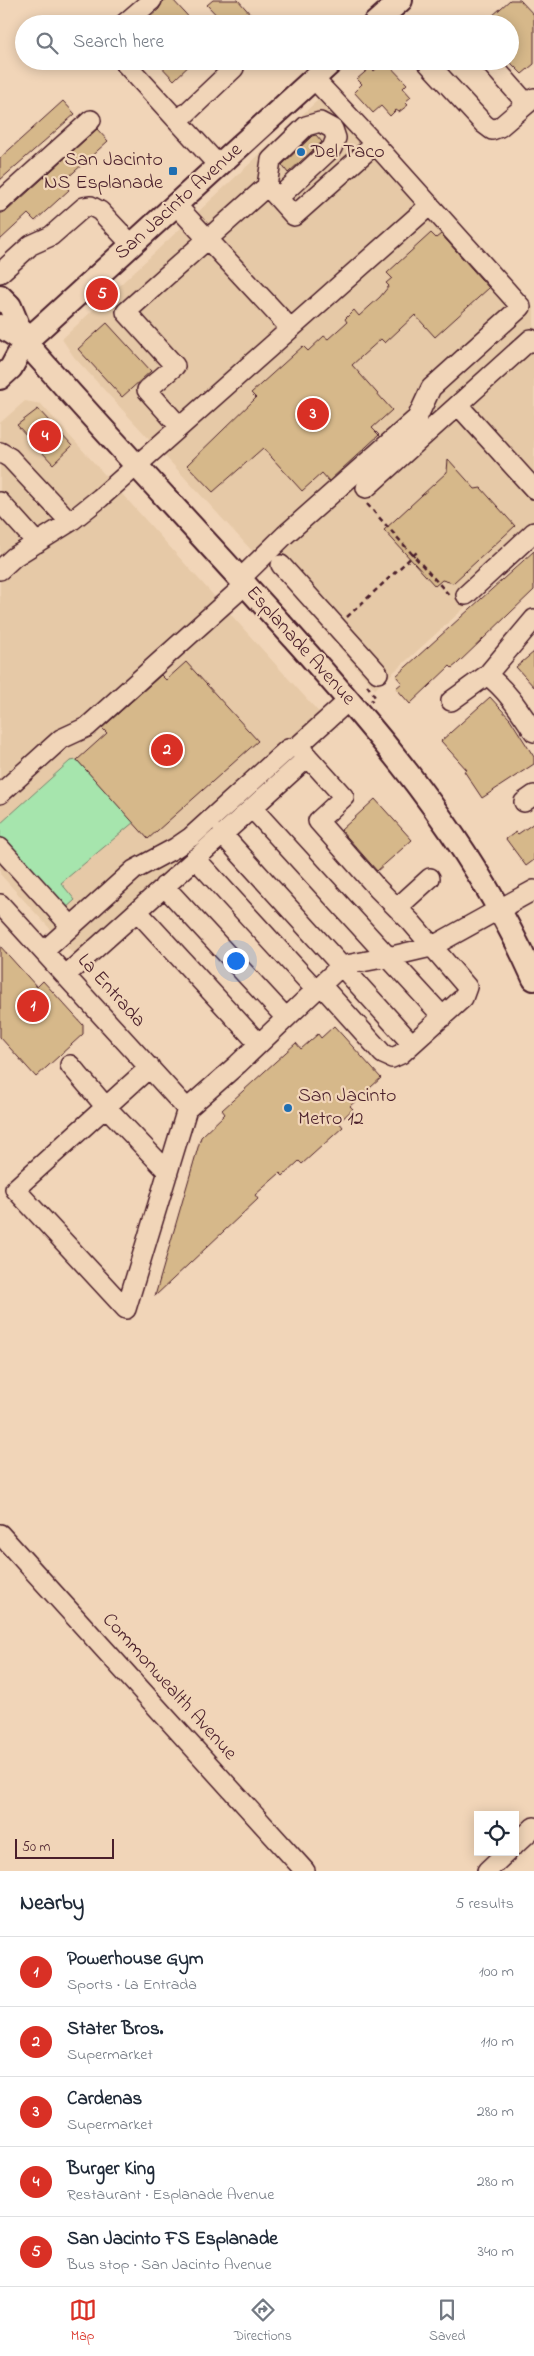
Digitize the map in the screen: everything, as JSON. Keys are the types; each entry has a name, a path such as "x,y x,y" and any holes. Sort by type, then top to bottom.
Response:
{"main road":[{"path":"388,15 400,0"},
{"name":"San Jacinto Avenue","path":"0,378 11,368 25,342 324,70"},
{"name":"Esplanade Avenue","path":"0,296 10,306 25,342"},
{"name":"Esplanade Avenue","path":"0,326 25,342 349,700 423,790 462,846 499,910 534,979"},
{"name":"San Jacinto Avenue","path":"0,351 25,342"}],"street":[{"path":"134,15 152,0"},
{"path":"131,70 219,166"},
{"path":"178,121 232,70"},
{"path":"434,70 484,124 492,130 500,127 531,101 498,70"},
{"path":"0,794 61,739 87,727 243,582 285,535 417,418 431,388 521,307 314,79"},
{"path":"0,202 91,120"},
{"path":"180,427 147,390 175,366 126,312 208,240 273,192 294,216 375,144"},
{"path":"176,204 290,328"},
{"path":"1,566 70,522 137,466 430,205"},
{"path":"0,273 31,245 51,236 84,207 91,206 100,211 132,245"},
{"path":"365,494 458,405 531,340 534,342"},
{"path":"458,405 534,489"},
{"path":"0,452 10,458 70,522"},
{"path":"0,502 37,543"},
{"path":"459,596 534,532"},
{"path":"281,565 378,674"},
{"path":"451,701 487,676 534,620"},
{"path":"487,676 499,685 534,732"},
{"path":"66,975 252,808 349,700"},
{"path":"44,951 134,870 175,848 191,837 288,749 303,751 344,798 318,821 467,987 463,998 401,1054 392,1058 383,1054 195,858"},
{"path":"252,808 443,1017"},
{"path":"222,834 412,1044"},
{"path":"0,848 71,926"},
{"path":"397,908 430,878"},
{"path":"164,886 286,1018"},
{"path":"150,1067 15,1190 126,1310 187,1109 341,966 431,947 534,890"},
{"name":"La Entrada","path":"0,904 187,1109"},
{"path":"137,911 259,1044"},
{"path":"70,1065 106,1107 168,1172"},
{"name":"Commonwealth Avenue","path":"0,1534 305,1871"},
{"path":"519,1841 534,1827"},
{"path":"487,1871 503,1856"}],"path":[{"path":"365,494 414,556 459,596"},
{"path":"342,622 417,552"}],"shaded area":[{"path":"334,85 534,308 534,545 375,689 266,563 264,564 74,357 62,339"},
{"path":"25,401 41,404 333,728 280,771 73,954 0,874 0,423"}],"green space":[{"path":"77,760 134,822 61,883 75,900 65,909 0,836 0,824 70,761"}],"building":[{"path":"163,0 173,0 187,15 152,15 159,9"},
{"path":"213,0 238,0 251,15 216,15 207,5"},
{"path":"510,0 520,0 534,15 534,64 522,74 518,70 519,15 493,15"},
{"path":"165,70 185,70 174,80"},
{"path":"368,70 394,70 407,84 403,88 411,97 405,102 408,105 399,112 396,110 390,116 381,106 373,113 354,92 362,84 357,79"},
{"path":"63,101 75,114 0,180 0,158"},
{"path":"97,129 108,141 63,182 69,190 35,221 28,214 0,240 0,214 8,210"},
{"path":"316,135 322,142 288,173 282,165 312,136"},
{"path":"431,233 436,238 441,234 489,288 435,337 415,315 385,343 381,339 352,365 392,410 372,428 379,435 329,481 322,473 302,491 263,448 213,492 187,465 256,398 251,393 303,346 308,351 324,336 328,339 347,322 345,319 354,310 359,316 380,297 389,286 386,283 392,278 387,273"},
{"path":"107,323 151,371 122,397 78,349"},
{"path":"38,409 72,446 53,464 17,425"},
{"path":"448,459 475,489 481,488 515,526 453,583 442,580 435,586 384,530 447,472"},
{"path":"534,551 534,590 457,664 452,668 450,666 410,704 396,688 402,683 396,676"},
{"path":"534,652 534,687 516,667"},
{"path":"186,662 258,741 148,839 77,760 107,733 102,728 161,675 166,680"},
{"path":"490,697 510,719 534,757 534,764 482,798 464,771 467,770 441,741"},
{"path":"375,799 412,840 377,871 341,830"},
{"path":"534,823 534,860 526,866 506,839 516,832 518,834"},
{"path":"0,946 37,987 43,981 83,1025 83,1034 36,1077 0,1037"},
{"name":"San Jacinto Metro 12","path":"334,1026 381,1078 350,1106 353,1109 339,1122 343,1127 302,1164 299,1161 283,1176 280,1173 255,1195 258,1199 155,1296 201,1137 225,1114 222,1110 296,1043 301,1049 318,1034 321,1038"}],"place":[{"name":"Del Taco","path":"301,152"},
{"name":"San Jacinto NS Esplanade","path":"173,171"},
{"name":"San Jacinto FS Esplanade","path":"102,294"},
{"name":"Cardenas","path":"313,414"},
{"name":"Burger King","path":"45,436"},
{"name":"Stater Bros.","path":"167,750"},
{"name":"Powerhouse Gym","path":"33,1006"},
{"name":"San Jacinto Metro 12","path":"288,1108"}]}
